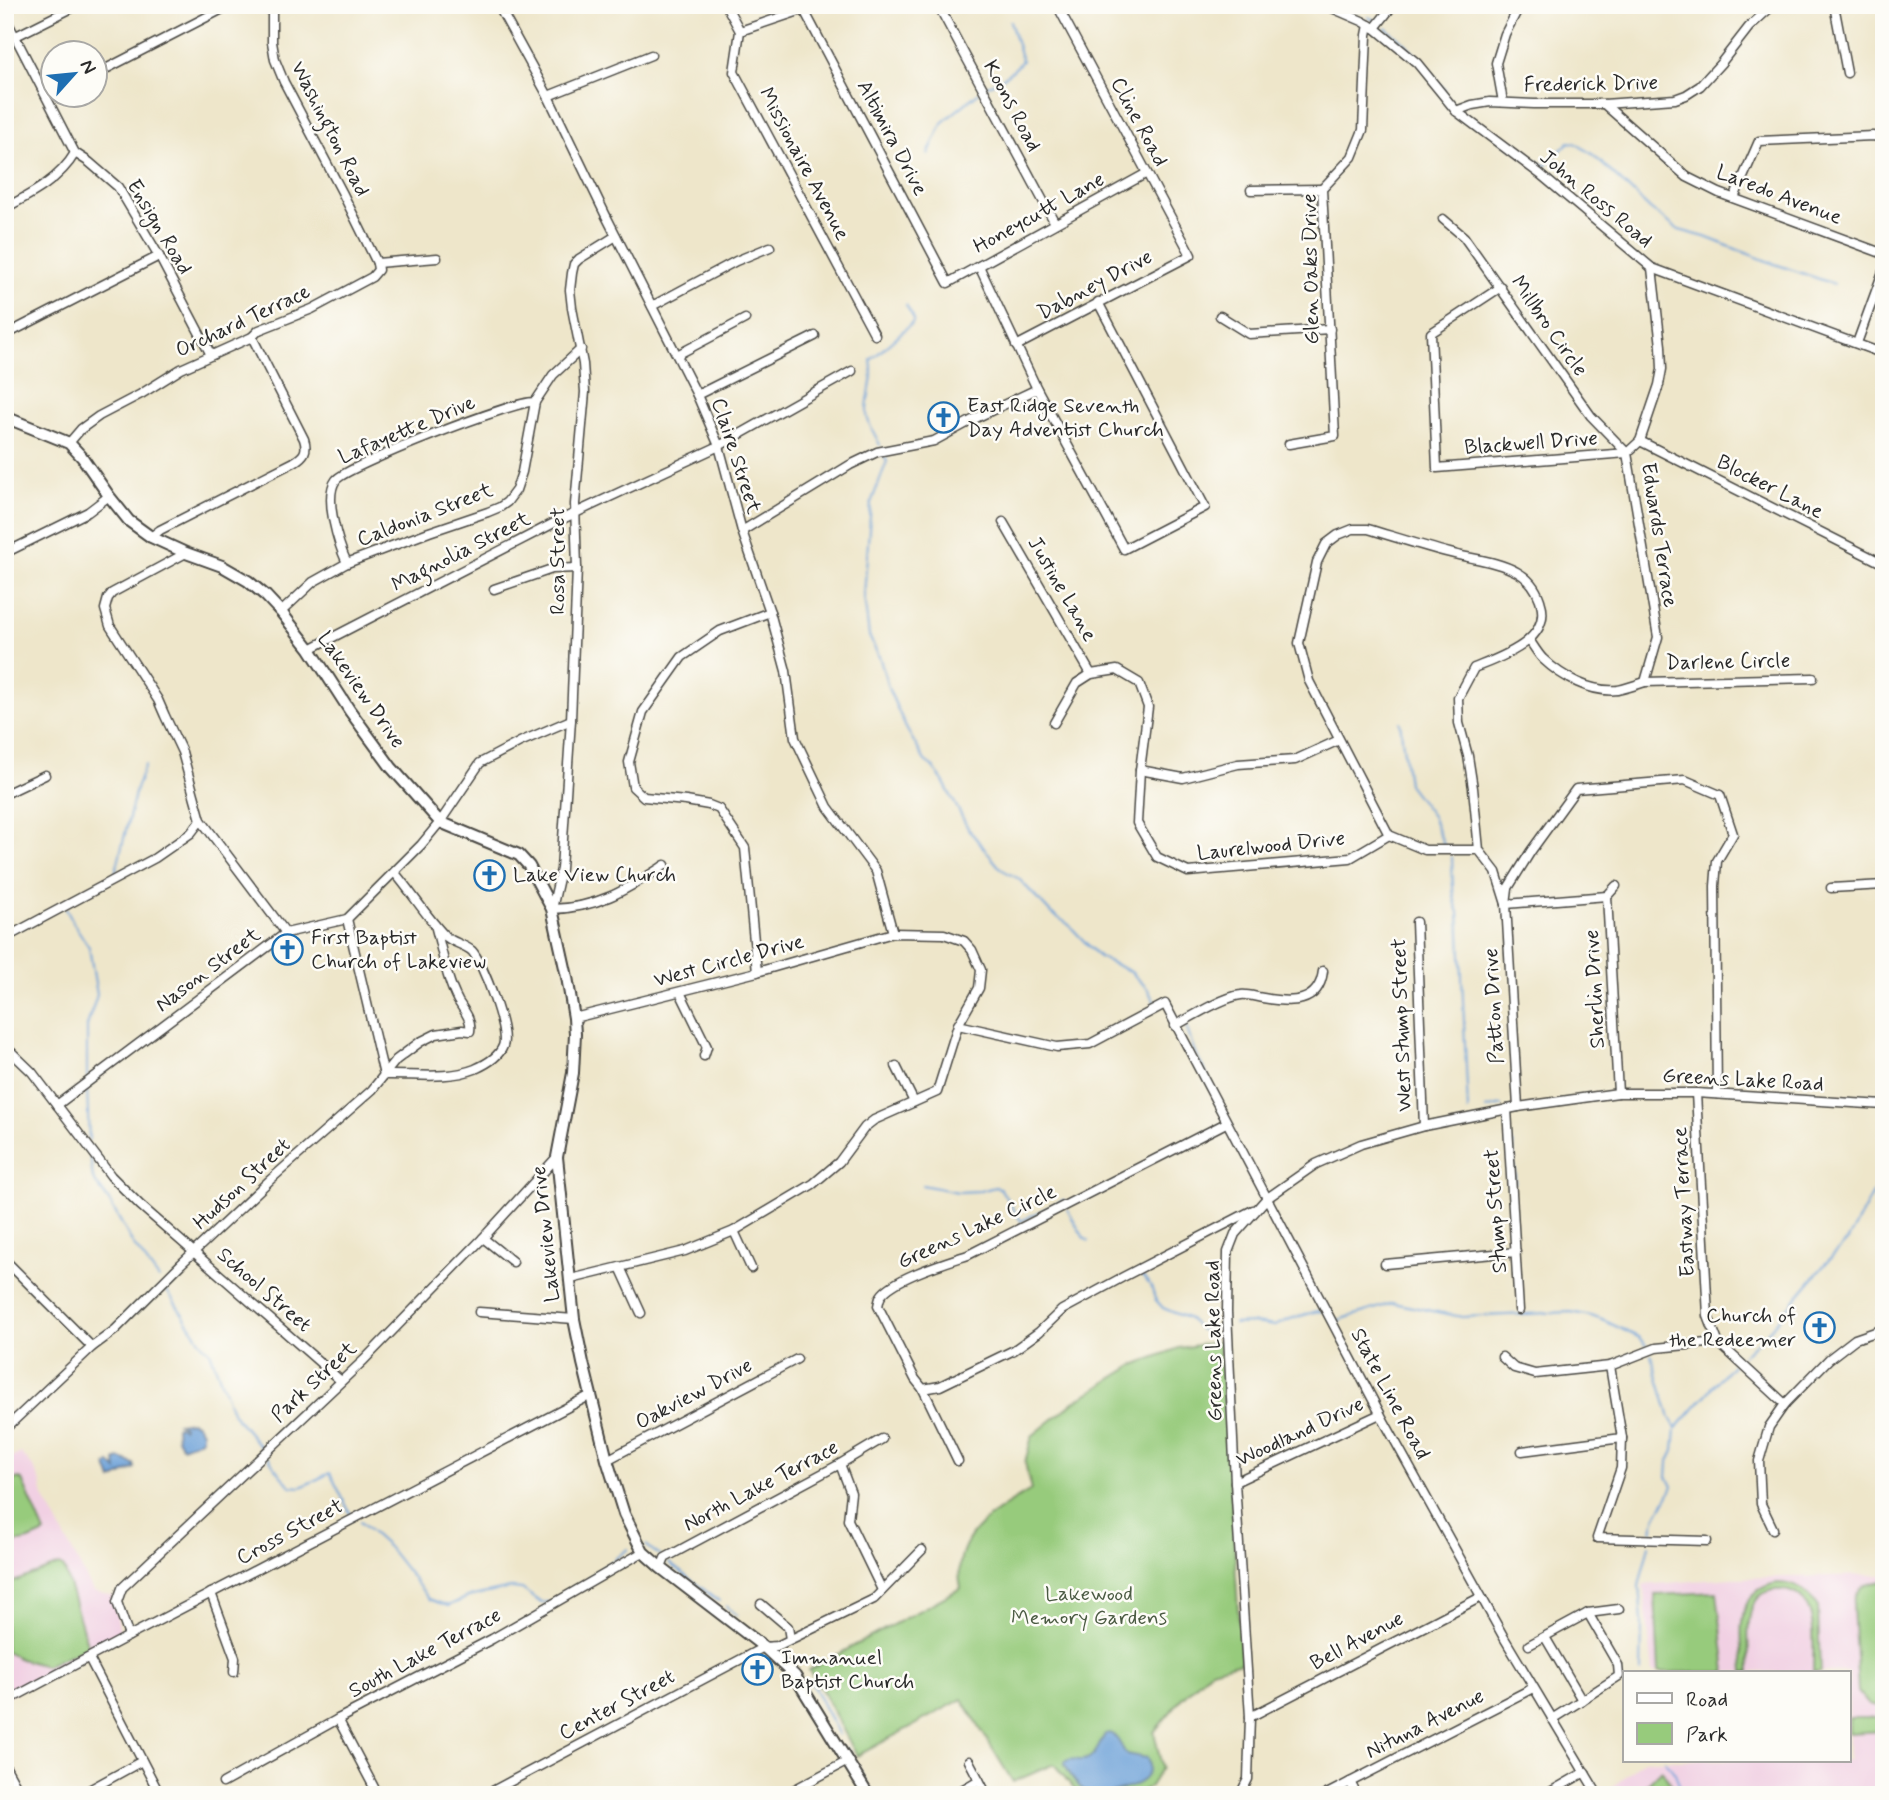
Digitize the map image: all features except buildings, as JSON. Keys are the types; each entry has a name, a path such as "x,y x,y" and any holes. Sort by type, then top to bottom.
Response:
{"main road":[{"name":"Lakeview Drive","path":"5,416 69,443 129,521 151,537 222,566 248,581 281,612 310,649 350,711 391,767 440,822 519,855 529,866 552,909 567,977 575,1034 573,1073 557,1157 574,1319 607,1460 624,1514 643,1552 764,1647 795,1676 868,1795"}],"street":[{"path":"16,36 78,5"},
{"path":"108,68 230,5"},
{"name":"Washington Road","path":"272,5 275,60 377,263"},
{"name":"Claire Street","path":"498,5 548,96 697,395 719,446 742,531 770,612 786,671 795,738 828,807 876,871 893,933"},
{"path":"726,5 740,31 817,5"},
{"name":"Koons Road","path":"938,5 1055,223"},
{"name":"Cline Road","path":"1057,5 1191,255"},
{"name":"John Ross Road","path":"1325,5 1372,26 1417,63 1456,111 1540,174 1652,268 1884,354"},
{"path":"1372,26 1393,5"},
{"path":"1503,102 1496,63 1505,34 1520,5"},
{"name":"Frederick Drive","path":"1456,111 1490,102 1604,104 1675,99 1686,95 1705,81 1749,27 1773,5"},
{"path":"1834,5 1847,73"},
{"name":"Altimira Drive","path":"804,10 948,283"},
{"name":"Ensign Road","path":"5,17 38,79"},
{"name":"Glen Oaks Drive","path":"1289,444 1335,436 1322,189 1352,157 1363,130 1367,35 1372,26"},
{"name":"Missionaire Avenue","path":"740,31 734,72 875,335"},
{"path":"548,96 651,55"},
{"name":"Laredo Avenue","path":"1604,104 1687,177 1719,193 1884,254"},
{"name":"Ensign Road","path":"52,108 75,153 118,187 159,256 211,355"},
{"path":"1734,198 1759,141 1873,136 1884,139"},
{"path":"5,208 62,172 75,153"},
{"name":"Honeycutt Lane","path":"948,283 1147,173"},
{"path":"1251,190 1322,189"},
{"name":"Millbro Circle","path":"1443,219 1464,237 1591,416 1627,453"},
{"name":"Rosa Street","path":"552,909 561,869 571,720 577,568 575,513 585,392 581,349 576,335 570,290 574,264 616,236"},
{"path":"652,306 736,261 770,247"},
{"name":"Dabney Drive","path":"1016,346 1191,255"},
{"path":"5,334 159,256"},
{"path":"377,263 437,258"},
{"name":"Orchard Terrace","path":"69,443 81,429 99,416 181,369 252,337 259,330 312,309 372,277 378,271 377,263"},
{"path":"979,266 1037,389 1124,549 1205,507 1098,302"},
{"name":"Edwards Terrace","path":"1645,682 1658,637 1627,453 1640,441 1660,385 1661,346 1652,268"},
{"path":"1857,343 1884,269"},
{"name":"Blackwell Drive","path":"1501,287 1431,333 1437,468 1627,453"},
{"path":"1220,316 1249,334 1330,329"},
{"path":"677,355 745,319"},
{"path":"697,395 816,336"},
{"path":"151,537 304,454 304,439 252,337"},
{"name":"Caldonia Street","path":"281,612 313,582 347,563 488,512 507,502 516,490 522,472 535,402 553,375 581,349"},
{"name":"Magnolia Street","path":"310,649 575,513 719,446 852,371"},
{"path":"742,531 850,465 877,452 934,441 1037,389"},
{"name":"Lafayette Drive","path":"347,563 335,530 332,510 332,488 337,479 363,464 452,428 530,401 535,402"},
{"name":"Blocker Lane","path":"1640,441 1884,564"},
{"path":"5,553 88,512 109,496"},
{"name":"Justine Lane","path":"1003,522 1091,674"},
{"path":"1479,850 1425,850 1389,835 1309,681 1299,643 1317,562 1326,544 1338,535 1353,529 1368,529 1501,565 1527,579 1535,589 1543,611 1541,622 1530,641 1474,668 1458,698 1460,723 1473,788 1479,850 1496,872 1506,904"},
{"path":"186,553 112,593 105,611 110,626 158,700 182,751 201,820 286,933"},
{"path":"494,589 552,569 577,568"},
{"path":"757,972 745,848 719,809 686,801 644,797 633,787 628,762 643,712 682,657 720,631 770,612"},
{"path":"1530,641 1542,658 1577,682 1601,690 1618,690 1645,682"},
{"name":"Laurelwood Drive","path":"1091,674 1117,670 1139,683 1148,707 1137,823 1157,857 1188,873 1350,858 1389,835"},
{"path":"1054,723 1077,683 1091,674"},
{"name":"Darlene Circle","path":"1645,682 1812,678"},
{"path":"395,873 435,925 447,938 471,951 484,971 504,1034 503,1046 490,1061 474,1070 452,1075 384,1075 347,919 395,873 440,822 480,763 571,720"},
{"path":"1140,770 1183,778 1238,764 1295,760 1339,740"},
{"path":"5,794 46,775"},
{"path":"1506,904 1508,888 1576,789 1685,780 1720,795 1733,834 1717,861 1714,886 1717,1094"},
{"path":"5,938 155,859 191,832 201,820"},
{"path":"552,909 570,909 604,900 665,865"},
{"path":"1506,904 1606,896 1616,886"},
{"path":"1831,888 1884,886"},
{"name":"Sherlin Drive","path":"1606,896 1618,1093"},
{"name":"Patton Drive","path":"1506,904 1518,1107"},
{"name":"Nason Street","path":"57,1105 286,933 347,919"},
{"name":"West Stump Street","path":"1416,922 1424,1126"},
{"name":"Hudson Street","path":"5,1429 92,1347 116,1331 181,1264 372,1090 396,1060 436,1034 470,1031 471,1025 467,1013 457,999 435,925"},
{"name":"West Circle Drive","path":"571,1279 685,1251 734,1231 813,1184 839,1162 865,1127 874,1120 937,1092 958,1025 979,988 981,970 972,950 964,941 944,934 893,933 757,972 573,1018"},
{"path":"1179,1024 1242,995 1292,1001 1310,996 1321,984 1323,971"},
{"path":"680,992 707,1047 704,1056"},
{"name":"State Line Road","path":"958,1025 1057,1047 1090,1044 1165,1003 1179,1024 1266,1199 1380,1414 1533,1688 1598,1795"},
{"name":"School Street","path":"5,1046 32,1072 111,1176 341,1381"},
{"path":"896,1066 914,1102"},
{"name":"Greens Lake Road","path":"1240,1795 1248,1779 1250,1717 1235,1482 1227,1312 1228,1252 1235,1234 1258,1207 1316,1164 1360,1144 1424,1126 1518,1107 1618,1093 1696,1093 1884,1105"},
{"name":"Eastway Terrace","path":"1696,1093 1708,1316 1718,1342 1785,1404"},
{"name":"Stump Street","path":"1507,1109 1519,1310"},
{"name":"Greens Lake Circle","path":"923,1390 878,1306 880,1297 892,1285 968,1255 1227,1123"},
{"name":"Park Street","path":"129,1636 117,1602 122,1587 341,1381 483,1238 557,1157"},
{"path":"958,1461 923,1390 940,1386 1014,1350 1062,1310 1258,1207"},
{"path":"734,1231 751,1268"},
{"path":"483,1238 513,1262"},
{"path":"1385,1264 1516,1252"},
{"path":"5,1260 92,1347"},
{"path":"621,1267 641,1313"},
{"path":"479,1312 574,1319"},
{"path":"1773,1529 1761,1504 1759,1461 1769,1427 1785,1404 1829,1359 1855,1339 1884,1329"},
{"path":"1502,1357 1514,1368 1535,1374 1610,1366 1656,1348 1718,1342"},
{"name":"Oakview Drive","path":"607,1460 797,1359"},
{"path":"1610,1366 1622,1437 1621,1468 1597,1538 1707,1541"},
{"name":"Cross Street","path":"5,1702 591,1395"},
{"name":"Woodland Drive","path":"1235,1482 1380,1414"},
{"path":"1522,1451 1622,1437"},
{"name":"North Lake Terrace","path":"661,1568 664,1558 882,1439"},
{"path":"840,1464 851,1493 848,1520 882,1590"},
{"name":"Center Street","path":"485,1795 764,1647 777,1646 874,1599 922,1550"},
{"name":"South Lake Terrace","path":"223,1783 338,1719 492,1639 643,1552"},
{"path":"211,1593 235,1658 234,1672"},
{"name":"Bell Avenue","path":"1250,1717 1481,1597"},
{"path":"761,1604 788,1627 790,1639"},
{"path":"1529,1645 1588,1613 1619,1609"},
{"path":"1552,1718 1619,1676 1618,1665 1588,1613"},
{"path":"1545,1637 1582,1700"},
{"path":"89,1658 160,1795"},
{"name":"Nituna Avenue","path":"1328,1793 1533,1688"},
{"path":"338,1719 378,1795"},
{"path":"80,1795 142,1761"},
{"path":"784,1795 848,1761"},
{"path":"969,1761 987,1795"},
{"path":"5,1766 21,1795"},
{"path":"1545,1795 1585,1772"},
{"path":"953,1795 979,1780"},
{"path":"1350,1782 1357,1795"}],"shaded area":[{"path":"21,1453 34,1468 44,1497 93,1591 113,1596 121,1637 5,1698 5,1461"},
{"path":"1884,1575 1884,1795 1603,1795 1642,1762 1850,1762 1850,1671 1653,1671 1643,1585 1732,1578"}],"green space":[{"name":"Lakewood Memory Gardens","path":"1219,1342 1241,1662 1211,1670 1181,1699 1154,1732 1162,1767 1150,1786 1138,1795 1079,1795 1054,1764 1013,1782 962,1699 857,1756 809,1670 961,1588 959,1570 968,1540 989,1517 1031,1490 1025,1462 1032,1436 1074,1402 1134,1365 1179,1348"},
{"path":"18,1478 22,1480 45,1533 26,1541 5,1542 5,1484"},
{"path":"59,1565 64,1568 88,1647 45,1666 20,1659 5,1651 5,1585"},
{"path":"1884,1581 1882,1708 1869,1705 1858,1692 1853,1606 1863,1587"},
{"path":"1785,1583 1805,1592 1818,1605 1820,1671 1813,1671 1811,1614 1804,1601 1783,1590 1769,1591 1759,1597 1753,1607 1748,1633 1750,1671 1744,1671 1742,1618 1752,1596 1762,1588"},
{"path":"1717,1592 1726,1671 1659,1671 1655,1595"},
{"path":"1850,1718 1884,1718 1884,1731 1850,1733"},
{"path":"1661,1770 1677,1795 1636,1795"}],"water":[{"path":"178,1423 196,1423 202,1437 182,1447 177,1438 176,1427 183,1428"},
{"path":"116,1460 134,1464 135,1468 112,1480 107,1466 110,1463 117,1470"},
{"path":"1109,1733 1117,1738 1126,1754 1147,1758 1149,1771 1131,1787 1102,1796 1094,1795 1079,1786 1065,1762 1091,1757 1105,1734"}],"waterway":[{"path":"1343,5 1359,12"},
{"path":"1368,17 1374,20"},
{"path":"987,86 1022,61 1010,21"},
{"path":"1386,28 1406,44 1445,90"},
{"path":"928,154 943,122 978,93"},
{"path":"1501,140 1545,166 1569,142 1575,143 1592,154 1651,210 1679,230 1834,284"},
{"path":"880,445 867,415 871,360 913,322 906,305"},
{"path":"884,456 887,461 871,503 864,596 869,636 906,728 925,761 943,781 969,830 1001,869 1019,879 1099,957 1131,972 1147,988 1155,1003"},
{"path":"1400,722 1408,784 1432,816 1444,845"},
{"path":"115,875 136,789 145,765"},
{"path":"1452,857 1454,892 1459,912 1468,1111"},
{"path":"66,909 89,947 97,995 87,1026 87,1077"},
{"path":"1186,1026 1207,1076"},
{"path":"87,1089 89,1140"},
{"path":"1486,1109 1502,1105"},
{"path":"1513,1143 1515,1183"},
{"path":"90,1155 93,1179 133,1244 159,1279"},
{"path":"1742,1356 1766,1334 1848,1240 1876,1188 1884,1180"},
{"path":"922,1185 958,1192 1000,1188 1021,1221 1064,1200"},
{"path":"1067,1209 1084,1238 1089,1241"},
{"path":"1140,1274 1151,1286 1155,1299 1163,1308 1189,1319 1200,1330 1222,1326"},
{"path":"165,1288 210,1351 233,1414 263,1450"},
{"path":"1336,1321 1393,1303 1462,1317 1571,1312 1605,1321 1638,1337 1646,1345"},
{"path":"1234,1324 1275,1326 1290,1319 1321,1312"},
{"path":"1651,1355 1669,1415 1676,1429"},
{"path":"1652,1532 1655,1520 1673,1486 1667,1477 1676,1429 1732,1365"},
{"path":"268,1457 291,1486 301,1487 330,1473 351,1515"},
{"path":"360,1522 388,1547 429,1599 448,1606 468,1597 511,1588 522,1589 541,1603 548,1602"},
{"path":"646,1545 660,1556"},
{"path":"1641,1671 1642,1622 1639,1586 1649,1545"},
{"path":"589,1578 628,1549"},
{"path":"669,1563 719,1601"},
{"path":"726,1606 737,1615"},
{"path":"812,1684 839,1735"},
{"path":"846,1748 874,1795"},
{"path":"1666,1762 1675,1774 1683,1795"}],"place":[{"name":"East Ridge Seventh Day Adventist Church","path":"944,418"},
{"name":"Lake View Church","path":"490,875"},
{"name":"First Baptist Church of Lakeview","path":"288,950"},
{"name":"Church of the Redeemer","path":"1819,1328"},
{"name":"Immanuel Baptist Church","path":"758,1670"}]}
